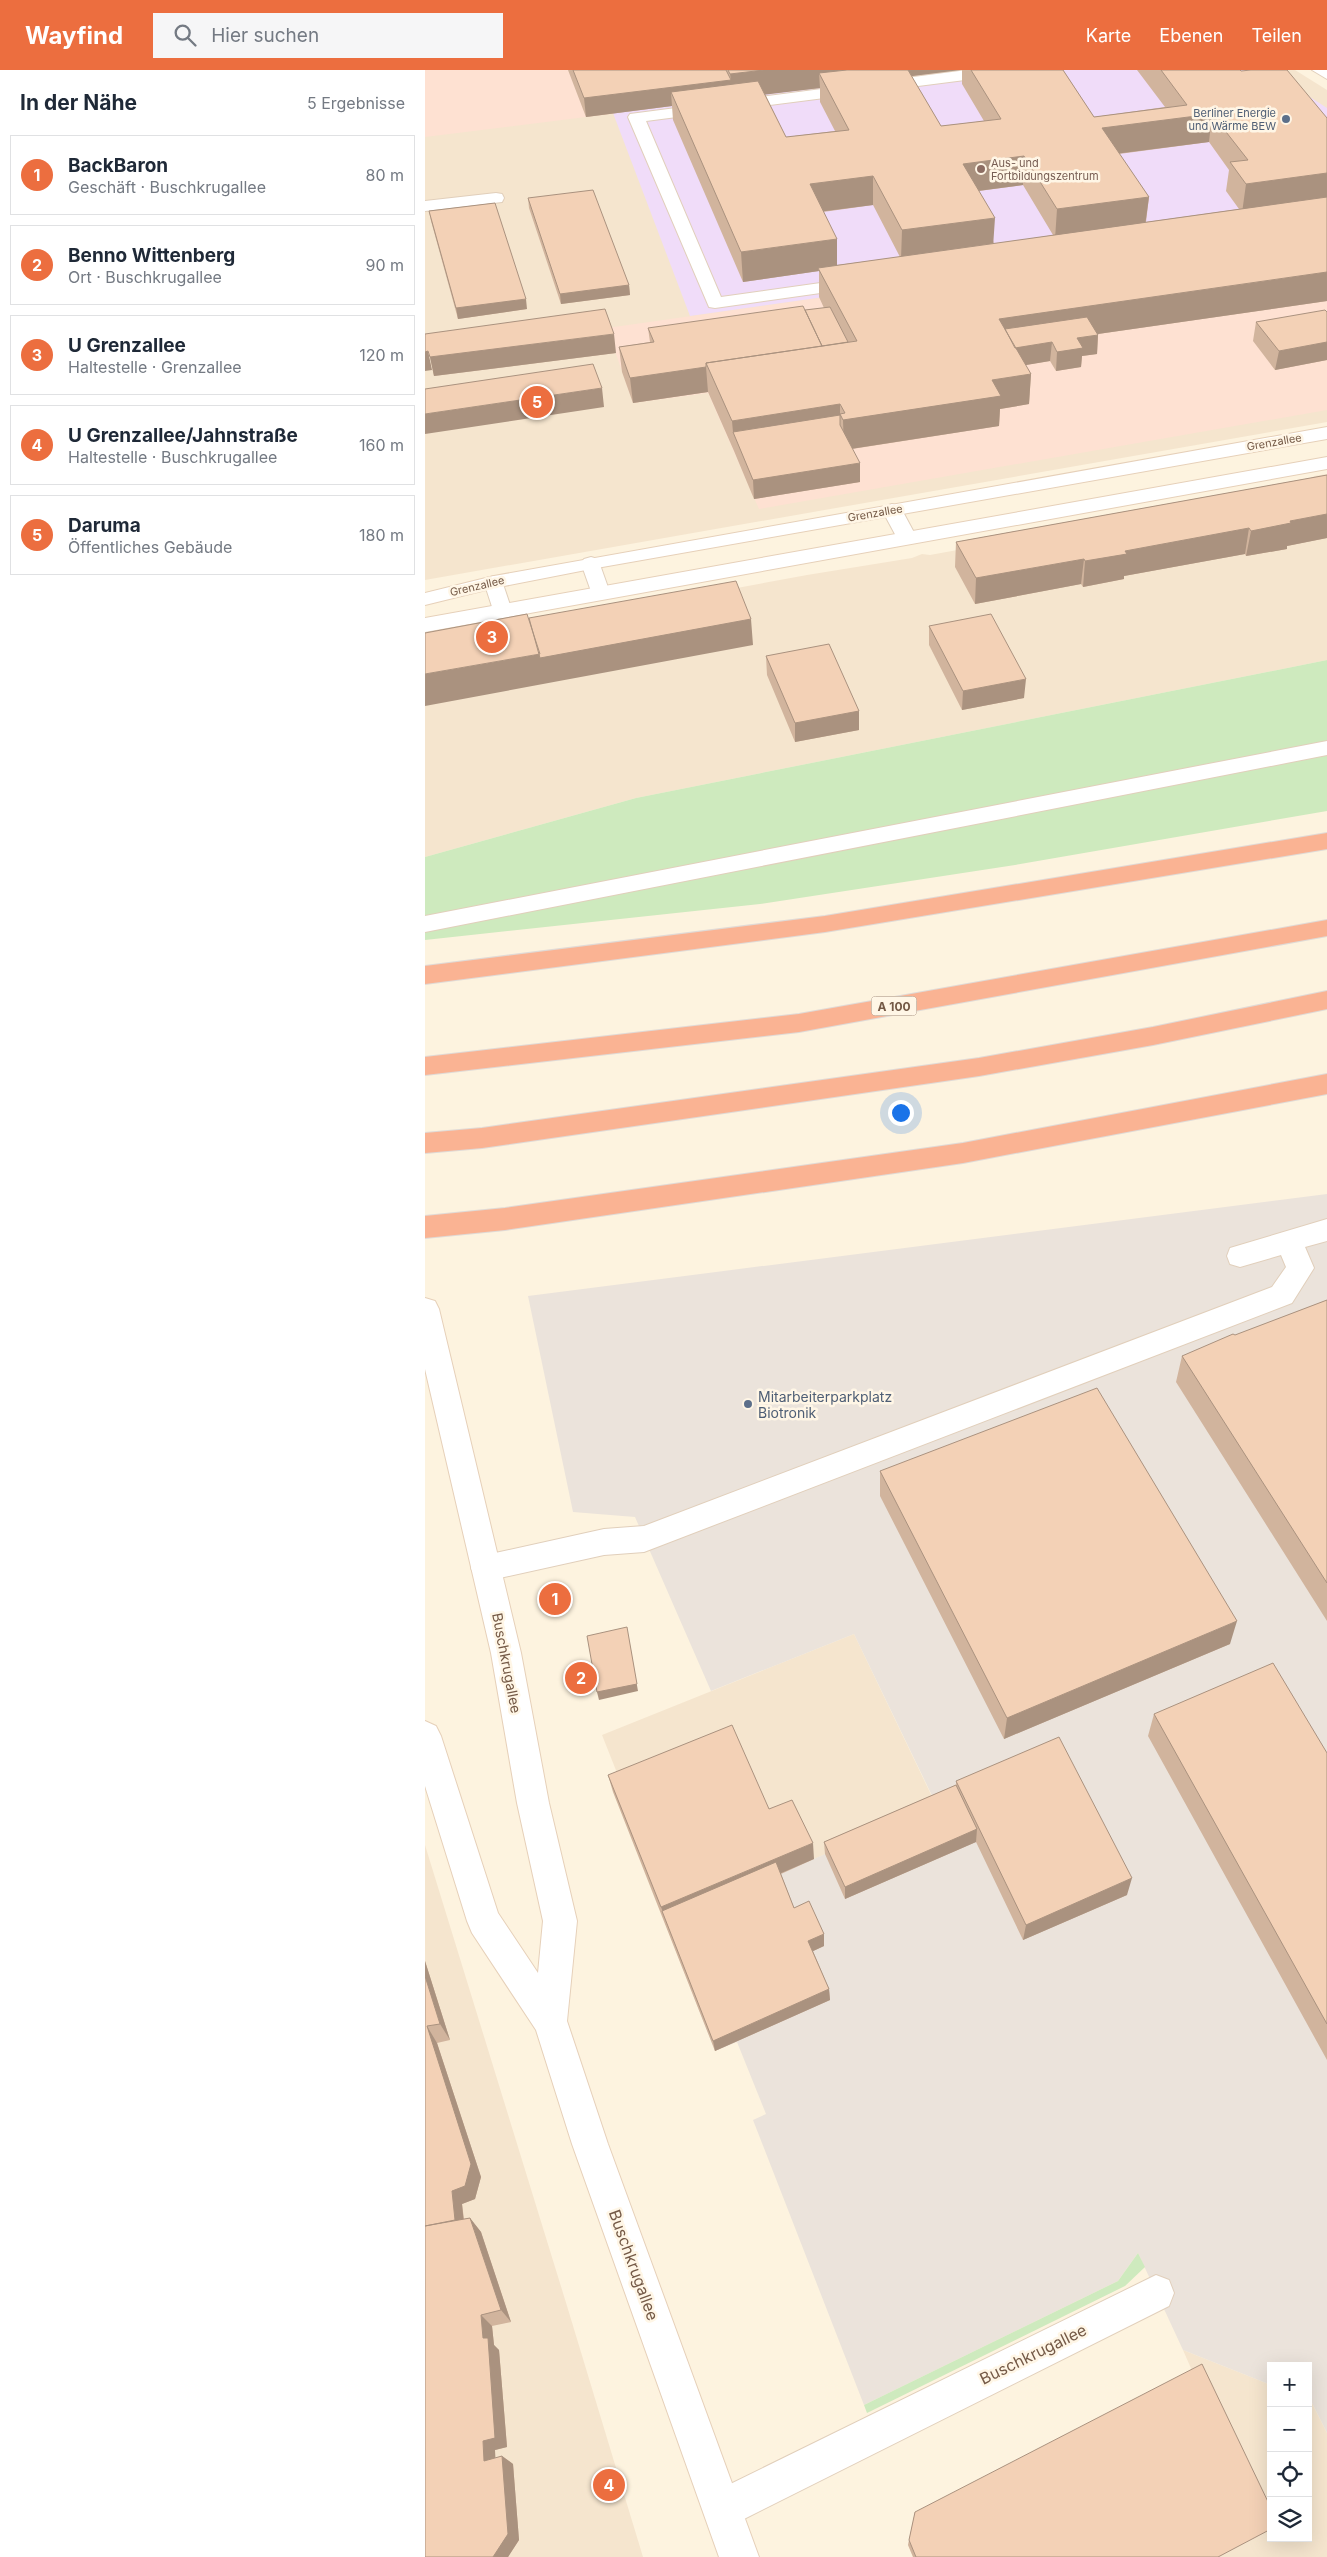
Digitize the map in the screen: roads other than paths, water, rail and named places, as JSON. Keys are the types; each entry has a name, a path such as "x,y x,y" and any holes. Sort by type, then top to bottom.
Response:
{"highway":[{"path":"425,975 825,924 1327,842"},
{"name":"A 100","path":"425,1066 457,1064 799,1023 1327,928"},
{"path":"425,1143 482,1138 979,1067 1153,1036 1327,1000"},
{"path":"425,1227 505,1219 963,1153 1327,1084"}],"main road":[{"path":"873,281 715,303 636,117 1005,70"},
{"path":"1320,70 1327,74"},
{"path":"425,206 496,198"},
{"name":"Grenzallee","path":"425,599 494,582 591,563 1327,433"},
{"path":"425,624 1327,463"},
{"path":"892,510 907,538"},
{"path":"591,563 600,593"},
{"path":"494,582 502,611"},
{"path":"425,924 1327,748"},
{"path":"1240,1256 1327,1230"},
{"path":"486,1568 604,1542 644,1539 1282,1295 1300,1268 1289,1242"},
{"name":"Buschkrugallee","path":"425,1309 511,1677 533,1804 560,1921 550,2020"},
{"name":"Buschkrugallee","path":"425,1736 484,1921 550,2020 594,2153 739,2557"},
{"name":"Buschkrugallee","path":"722,2509 1156,2293"}],"place":[{"name":"Berliner Energie und Wärme BEW","path":"1286,119"},
{"name":"Aus- und Fortbildungszentrum","path":"981,169"},
{"name":"Daruma","path":"537,402"},
{"name":"U Grenzallee","path":"492,637"},
{"name":"Mitarbeiterparkplatz Biotronik","path":"748,1404"},
{"name":"BackBaron","path":"555,1599"},
{"name":"Benno Wittenberg","path":"581,1678"},
{"name":"U Grenzallee/Jahnstraße","path":"609,2485"}]}
